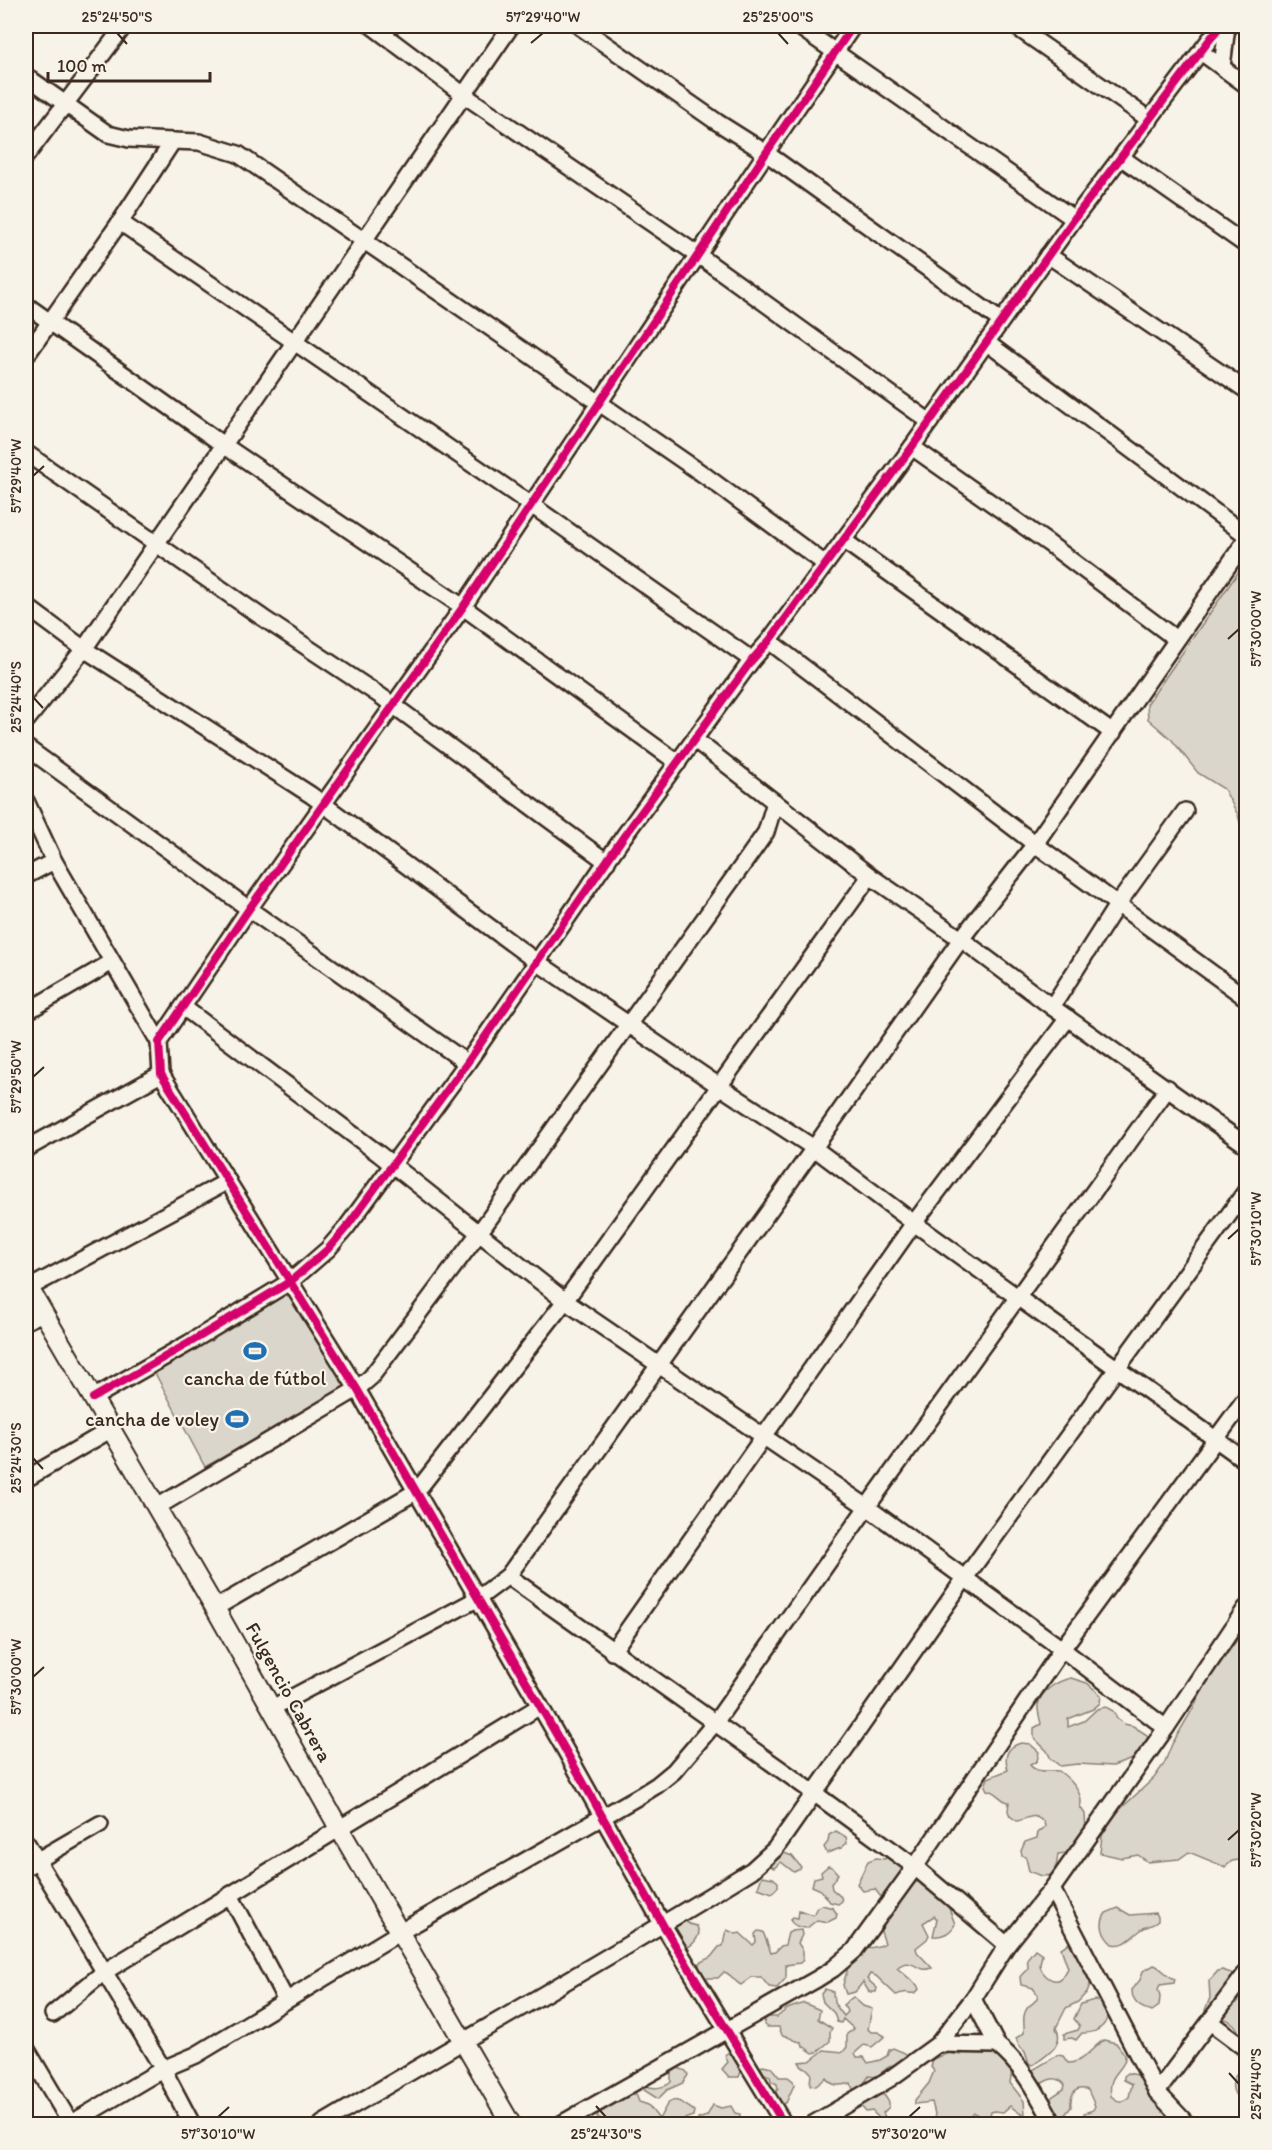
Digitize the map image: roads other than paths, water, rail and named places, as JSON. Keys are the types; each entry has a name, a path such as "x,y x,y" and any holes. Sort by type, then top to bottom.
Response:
{"main road":[{"name":"Fulgencio Cabrera","path":"27,1286 157,1507 339,1828 511,2124"}],"street":[{"path":"26,156 124,26"},
{"path":"372,26 464,95 698,255 930,422"},
{"path":"26,721 84,649 222,444 511,26"},
{"path":"579,26 717,122 766,153 1000,321"},
{"path":"798,26 1074,219"},
{"path":"159,1042 249,909 463,607 766,153 854,26"},
{"path":"1015,26 1150,120"},
{"path":"93,1398 291,1281 328,1249 466,1063 752,660 769,641 824,563 912,447 1074,219 1220,26"},
{"path":"1222,67 1227,26"},
{"path":"1201,52 1246,85"},
{"path":"26,76 108,135 129,139 199,142 238,154 707,477 824,563"},
{"path":"26,356 120,222 172,141"},
{"path":"1122,158 1246,245"},
{"path":"120,222 752,660"},
{"path":"1048,255 1246,390"},
{"path":"26,305 222,444 463,607 678,763"},
{"path":"986,342 1246,535"},
{"path":"912,447 1048,543 1176,639"},
{"path":"26,453 262,618 393,705 607,862"},
{"path":"843,540 1113,733"},
{"path":"272,1708 477,1599 508,1576 961,939 1035,844 1246,540"},
{"path":"26,606 84,649 324,805 537,962 814,1148 914,1223 1246,1461"},
{"path":"769,641 1035,844 1246,998"},
{"path":"696,740 870,876 961,939 1052,1007 1244,1138"},
{"path":"26,747 466,1063"},
{"path":"26,801 54,861 159,1042 161,1074 357,1389 663,1925 784,2124"},
{"path":"766,832 775,802"},
{"path":"1052,1007 1119,904 1185,811"},
{"path":"157,1507 357,1389 371,1377 479,1233 766,832 776,824 794,817"},
{"path":"26,876 54,861"},
{"path":"215,1608 417,1491 565,1301 870,876"},
{"path":"26,1012 112,962"},
{"path":"183,1007 392,1164 565,1301 867,1506 1166,1728"},
{"path":"612,1652 914,1223 1068,1018"},
{"path":"26,1149 161,1074"},
{"path":"26,2048 71,2124 163,2069 196,2055 400,1932 657,1785 674,1771 714,1724 867,1506 1168,1088"},
{"path":"27,1286 228,1181"},
{"path":"322,2124 663,1925 752,1870 775,1849 965,1578 1246,1191"},
{"path":"26,1321 43,1313"},
{"path":"561,2124 817,1979 854,1951 915,1867 1062,1649 1246,1398"},
{"path":"26,1479 110,1430"},
{"path":"508,1576 915,1867 1007,1945"},
{"path":"813,2124 891,2078 938,2044 973,1999 1007,1945 1052,1889 1166,1728 1246,1608"},
{"path":"53,2014 104,1972 540,1706"},
{"path":"31,1864 100,1824"},
{"path":"26,1842 31,1864 104,1972 163,2069 192,2124"},
{"path":"1052,1889 1157,2092 1187,2124"},
{"path":"230,1895 286,2001"},
{"path":"1157,2092 1246,1973"},
{"path":"973,1999 997,2045 1014,2062 1035,2091 1054,2124"},
{"path":"1210,2022 1246,2049"},
{"path":"938,2044 997,2045"}],"place":[{"name":"cancha de fútbol","path":"255,1351"},
{"name":"cancha de voley","path":"237,1419"}]}
